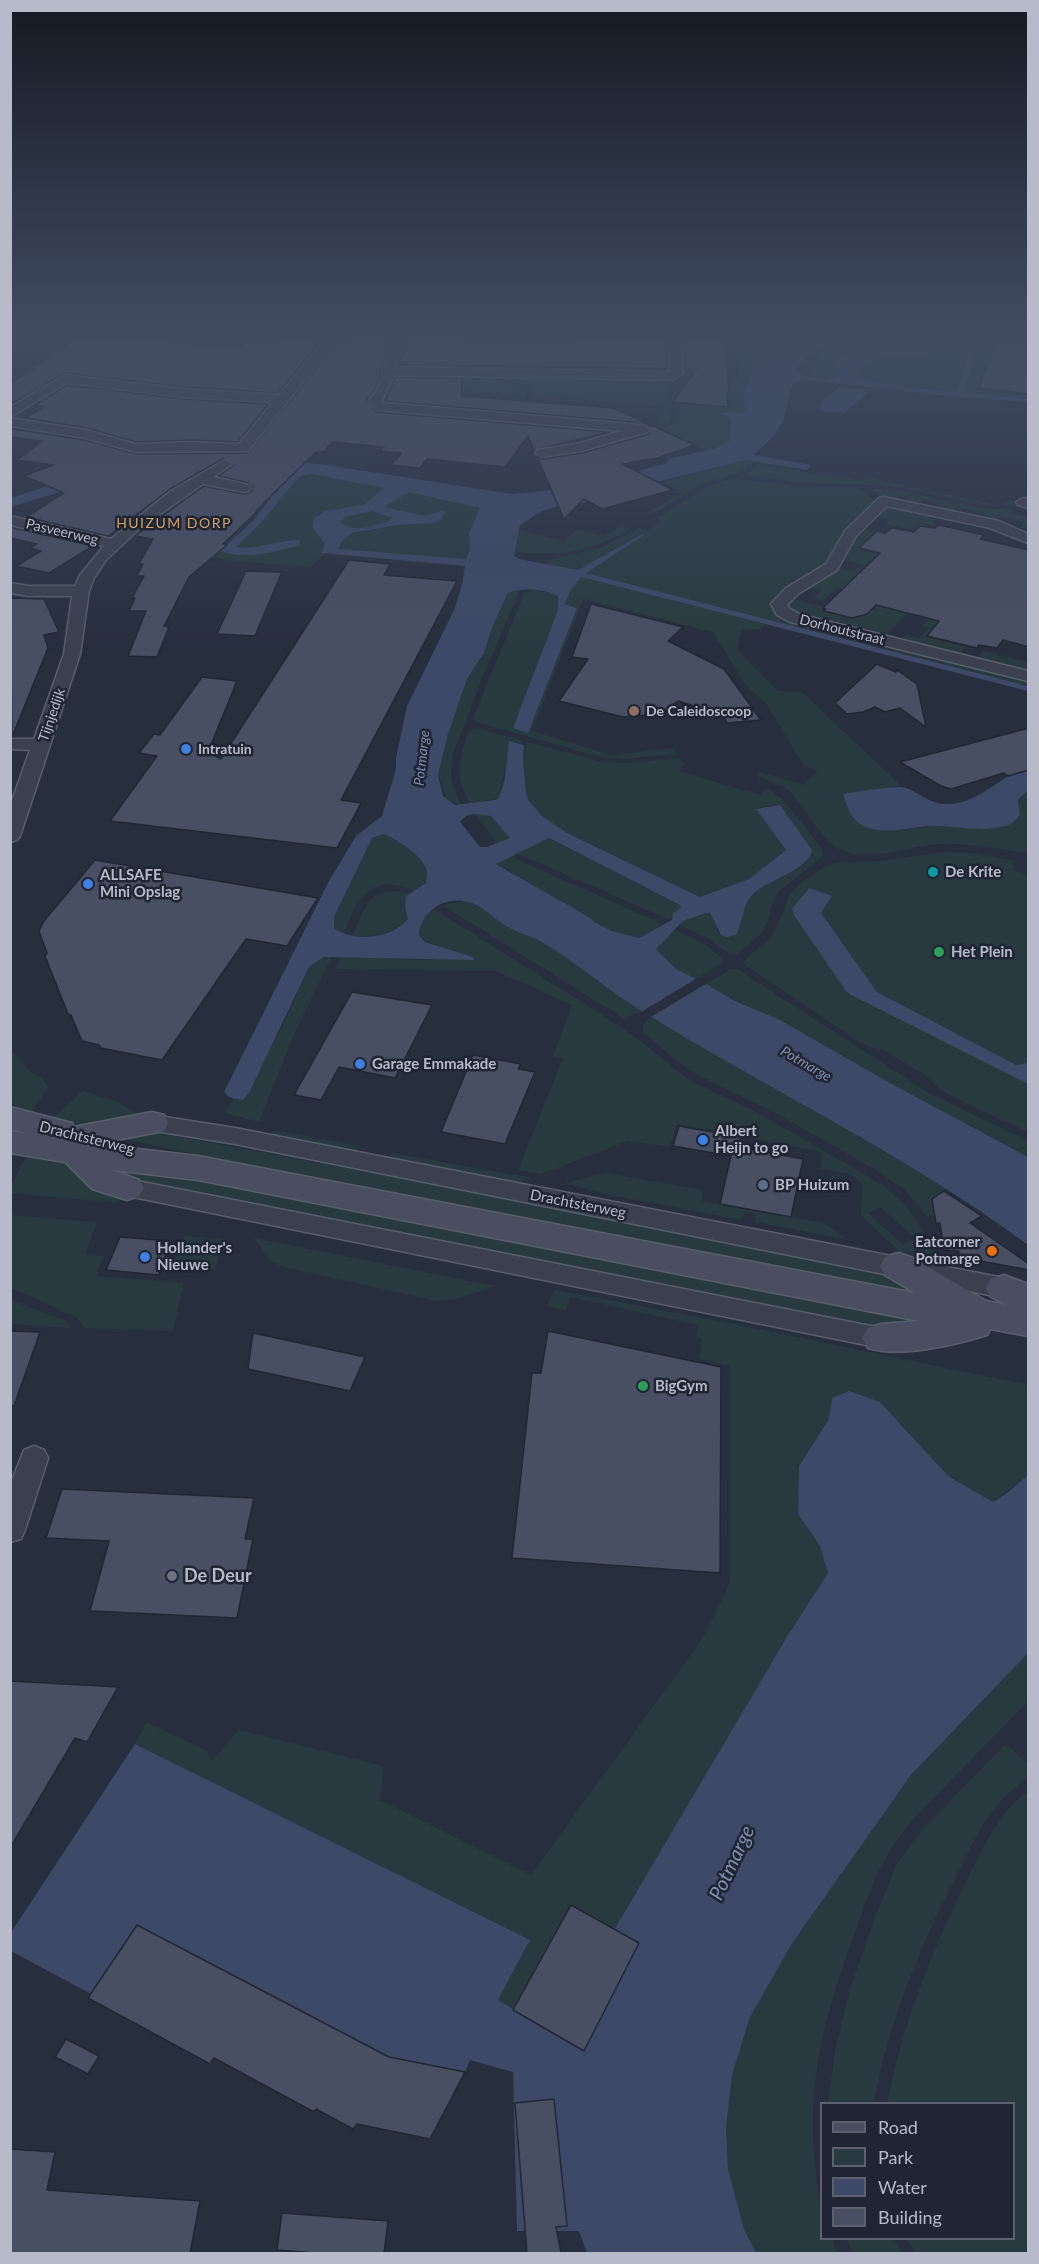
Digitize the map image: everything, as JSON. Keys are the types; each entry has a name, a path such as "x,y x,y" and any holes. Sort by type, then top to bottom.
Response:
{"main road":[{"name":"Drachtsterweg","path":"10,1118 78,1144 932,1310 975,1319 1029,1337"},
{"path":"127,1188 104,1181 78,1144 152,1123"},
{"name":"Drachtsterweg","path":"10,1142 78,1144"},
{"path":"898,1266 929,1282 975,1319"},
{"name":"Drachtsterweg","path":"975,1319 1029,1322"},
{"path":"881,1338 913,1336 975,1319"}],"street":[{"path":"109,441 135,448 193,446 243,448 249,441"},
{"path":"542,453 572,449 600,441"},
{"name":"Tijnjedijk","path":"10,836 72,654 81,591 93,567 113,544 159,506 225,464"},
{"path":"200,479 244,488"},
{"name":"Dorhoutstraat","path":"1024,539 994,524 884,501 850,534 832,567 785,596 779,604 788,616 806,622 1029,676"},
{"name":"Pasveerweg","path":"10,520 113,544"},
{"path":"10,588 29,591 81,591"},
{"path":"10,744 41,745"},
{"name":"Drachtsterweg","path":"152,1123 235,1136 898,1266 1016,1293"},
{"path":"127,1188 881,1338"},
{"path":"10,1530 34,1458"}],"green space":[{"path":"685,441 728,441 706,450"},
{"path":"746,460 756,461 737,474 702,484 652,514 646,513 683,492 661,482"},
{"path":"762,462 766,463 764,465 860,481 865,477 999,506 890,486 792,482 748,475 747,473"},
{"path":"311,474 384,488 365,504 326,511 312,527 325,544 321,553 325,554 310,567 233,561 204,555 166,541 243,555 297,546 294,540 247,548 235,547 262,522 295,481"},
{"path":"738,479 804,487 857,488 863,490 875,501 842,535 826,565 777,595 772,603 775,611 797,623 1028,680 1028,686 585,573 643,535 639,534 579,570 545,564 556,558 601,548 639,528 648,530 662,522 657,518 706,488 727,480"},
{"path":"872,489 908,492 978,507 1014,509 1010,513 1028,517 1028,528 1021,526 1024,522 1000,517 996,521 981,518 985,513 956,507 951,512 936,509 940,504 923,500 918,505 906,502 910,498 899,496 894,500 880,496"},
{"path":"408,492 480,508 469,532 470,550 466,559 338,549 344,539 354,533 416,525 426,516 385,507"},
{"path":"1010,500 1015,501 1011,505 1002,505"},
{"path":"896,507 932,514 929,518 937,520 931,525 917,522 911,529 885,524 889,520 875,516 885,508"},
{"path":"372,511 392,518 389,521 364,528 352,528 340,522 346,517"},
{"path":"622,526 630,529 586,548 546,554 513,552 518,530 564,541 577,530 604,536"},
{"path":"863,528 876,531 860,548 923,562 872,567 845,560 854,538"},
{"path":"1028,528 1028,538 1022,536"},
{"path":"838,568 854,571 857,568 862,569 850,582 854,592 836,588 823,601 814,599 821,591 807,588"},
{"path":"581,577 766,624 760,629 741,630 738,650 778,691 802,692 901,786 884,790 861,824 886,831 935,826 989,829 1016,821 1020,815 1018,800 1028,790 1028,853 952,844 861,855 837,848 819,831 790,791 781,785 758,777 760,772 803,785 818,771 804,766 766,703 747,687 713,632 583,599 532,731 611,755 676,748 674,750 676,754 623,759 604,758 476,722 473,718 524,594 531,590 556,594 559,609 513,728 577,608 565,604 570,591"},
{"path":"520,590 453,754 451,775 453,787 461,805 447,800 438,775 448,734 467,679 484,653 493,625 508,593"},
{"path":"883,596 909,602 901,612 906,614 884,637 799,616 787,608 786,603 791,599 824,607 822,611 850,618 855,614 865,616"},
{"path":"928,619 942,622 926,637 976,649 964,649 961,652 971,655 968,658 900,641 906,635 919,638 929,628 923,626"},
{"path":"983,651 1028,662 1028,673 976,660"},
{"path":"474,728 522,740 521,743 511,741 499,798 470,804 462,785 460,760 468,732"},
{"path":"527,742 603,762 627,763 679,758 685,764 679,771 760,795 767,788 783,799 821,848 823,856 779,891 760,935 737,954 728,953 708,939 678,924 710,912 719,934 727,937 740,928 748,901 756,893 808,860 778,804 756,809 786,850 749,879 700,897 567,833 542,816 529,801 526,792 523,760"},
{"path":"476,814 491,816 510,837 499,843 495,841"},
{"path":"384,834 419,858 427,870 426,883 414,891 386,885 367,892 360,900 343,935 334,928 334,917 371,838"},
{"path":"548,838 680,905 681,908 670,920 516,853"},
{"name":"Het Plein","path":"946,852 974,853 1015,861 1012,870 1028,874 1028,1063 1016,1066 877,992 821,913 831,896 806,889 793,912 851,995 1028,1084 1028,1132 953,1097 925,1075 885,1051 862,1044 744,964 745,959 768,941 774,933 790,894 802,882 825,867 835,863 880,861"},
{"path":"510,856 663,924 639,938 612,931 593,922 496,863"},
{"path":"398,891 408,894 405,907 409,919 390,932 352,936 363,911 373,898 379,894"},
{"path":"465,901 479,906 507,926 545,943 643,1011 623,1018 442,905"},
{"path":"434,909 596,1011 635,1037 689,1080 751,1109 883,1185 907,1207 916,1219 930,1245 931,1255 905,1251 901,1253 861,1215 862,1184 850,1174 820,1169 822,1152 677,1124 670,1147 628,1141 541,1174 518,1170 563,1058 553,1056 572,1005 496,971 336,969 341,957 423,960 472,957 425,942 419,935 420,927 422,919","holes":["880,1207 915,1238 903,1245 868,1213"]},
{"path":"673,929 707,946 722,958 722,963 696,979 675,969 656,949"},
{"path":"324,957 332,957 295,1032 259,1122 225,1113 234,1099 243,1100 283,1025 309,967"},
{"path":"730,969 737,969 929,1093 1028,1141 1028,1157 890,1083 780,1020 735,1001 706,984"},
{"path":"652,1016 947,1188 932,1199 934,1214 927,1217 905,1190 876,1170 781,1116 686,1068 643,1032 643,1025"},
{"path":"11,1052 48,1087 29,1116 19,1111 11,1101"},
{"path":"83,1091 118,1102 140,1116 78,1127 49,1121"},
{"path":"149,1131 838,1261 909,1278 923,1296 251,1166 120,1138"},
{"path":"271,1131 364,1147 353,1151 274,1136"},
{"path":"28,1152 60,1157 123,1195 118,1203 11,1193 10,1188"},
{"path":"392,1153 532,1178 519,1182 503,1181 389,1160"},
{"path":"112,1165 920,1321 891,1328 868,1326 119,1178 109,1167"},
{"path":"606,1173 703,1190 702,1201 824,1223 849,1240 755,1222 756,1214 744,1212 742,1220 610,1195 564,1183"},
{"path":"11,1215 97,1222 85,1254 103,1256 96,1276 184,1283 173,1331 84,1328 77,1317 11,1288"},
{"path":"184,1236 224,1239 215,1269 174,1266"},
{"path":"254,1238 494,1286 462,1298 437,1301 280,1266 270,1261"},
{"path":"556,1290 730,1323 1028,1385 1028,1475 993,1502 948,1476 880,1402 832,1398 829,1419 799,1466 798,1514 820,1546 828,1573 788,1635 614,1930 570,1905 513,2010 498,2000 530,1941 135,1744 146,1723 208,1751 208,1757 213,1760 238,1730 384,1766 380,1800 531,1875 705,1635 730,1582 730,1366 699,1359 702,1339 696,1337 698,1325 571,1297 566,1310 547,1307 551,1295"},
{"path":"10,1300 68,1322 70,1328 11,1324"},
{"path":"1028,1653 1028,1701 923,1809 897,1840 874,1882 841,1972 822,2041 813,2112 813,2144 820,2207 820,2240 832,2240 837,2253 756,2254 744,2229 728,2169 726,2128 732,2075 750,2017 793,1942 911,1775"},
{"path":"1004,1746 1012,1749 1028,1764 1028,1778 1003,1798 984,1823 941,1907 896,2017 874,2102 828,2102 835,2051 850,1989 875,1917 896,1866 921,1831"},
{"path":"1028,1791 1028,2253 916,2253 908,2240 1015,2240 1015,2102 887,2102 910,2015 943,1932 987,1841 1009,1808"},
{"path":"847,2240 894,2240 902,2253 853,2253"}],"water":[{"name":"Potmarge","path":"729,441 768,441 754,455 811,465 807,470 746,460 632,488 577,505 561,505 542,511 520,525 514,556 519,559 578,570 642,534 644,535 586,573 1028,686 1028,691 581,577 570,591 565,604 577,608 528,733 513,728 558,610 558,596 533,590 508,593 493,625 484,653 467,679 448,734 438,775 443,796 455,805 499,798 505,778 509,741 524,745 526,792 529,801 542,816 567,833 700,897 749,879 786,850 756,809 780,805 812,850 806,861 754,893 746,904 736,935 727,937 721,935 710,913 706,913 683,921 656,949 676,969 735,1001 780,1020 890,1083 1028,1157 1028,1245 982,1212 886,1152 628,1002 547,945 511,929 483,909 459,900 435,907 424,919 419,935 425,942 473,957 475,960 324,957 309,967 249,1093 243,1100 230,1097 224,1092 329,881 356,836 382,816 396,769 396,758 407,706 455,608 465,566 321,553 325,544 312,527 314,518 326,511 365,504 384,488 311,474 295,481 262,522 236,547 247,548 294,540 299,540 300,545 249,555 220,551 253,521 272,496 297,471 289,462 320,464 512,494 551,490 590,482 666,464 669,459 713,449","holes":["409,492 480,508 469,532 470,550 466,559 338,549 342,541 352,533 441,520 445,512 442,511 425,516 385,507","372,511 392,518 389,521 364,528 352,528 340,522 346,517","474,814 491,816 510,838 487,847 480,847 460,822 466,816","384,834 408,848 426,868 426,883 406,896 405,907 408,919 393,931 373,936 352,936 334,928 334,917 372,838","549,838 680,905 681,908 673,913 672,920 639,938 612,931 594,922 496,864"]},
{"path":"184,455 230,457 225,461 141,464 11,507 11,498 128,459"},
{"path":"1028,770 1028,790 1018,800 1020,815 1009,825 993,828 935,826 874,830 856,821 848,809 843,794 902,787 935,802 957,803 980,794 1009,776"},
{"path":"809,888 832,896 821,913 877,992 1016,1065 1028,1063 1028,1084 846,991 794,915 792,909"},
{"name":"Potmarge","path":"849,1391 880,1402 948,1476 993,1502 1028,1475 1028,1653 911,1775 793,1942 750,2017 732,2075 726,2128 728,2169 744,2229 756,2253 587,2253 579,2231 517,2231 513,2072 470,2060 465,2072 389,2057 137,1925 91,1994 11,1951 10,1934 135,1744 530,1940 498,2000 584,2051 639,1944 614,1930 788,1635 828,1573 820,1546 798,1514 799,1466 829,1419 832,1398"}],"pier":[{"path":"699,977 709,982 651,1017 641,1012"}],"building":[{"path":"39,441 87,441 136,454 248,453 258,441 525,441 505,467 427,459 420,468 391,465 401,453 380,451 384,447 332,442 325,451 315,453 300,467 223,544 227,545 189,577 164,626 169,627 157,657 128,656 146,611 129,611 135,598 132,598 144,576 137,576 143,564 139,564 153,539 135,536 204,486 244,494 251,492 253,487 249,483 219,476 234,465 224,458 170,489 108,536 26,517 64,493 24,476 53,465 17,460 42,441"},
{"path":"131,441 174,441 136,442"},
{"path":"530,441 573,441 534,450"},
{"path":"626,441 685,441 695,445 657,458 623,464 673,490 602,509 584,499 564,519 537,457 542,459 582,453"},
{"path":"939,525 984,535 980,539 1029,550 1029,647 1003,640 997,648 979,645 977,648 927,636 939,621 876,605 867,614 852,618 824,611 826,609 823,608 880,553 859,548 877,531 885,533 893,528 914,532 920,526 935,528"},
{"path":"10,527 93,546 49,573 16,566 41,551 30,548 37,544 10,538"},
{"path":"349,560 390,564 384,575 457,581 341,800 361,803 337,848 110,821 157,756 139,753 154,734 160,735 202,677 237,681 208,752 221,759"},
{"path":"246,571 282,572 255,636 217,634"},
{"path":"10,598 44,599 59,632 44,635 48,648 12,737"},
{"path":"591,604 683,627 668,641 724,669 761,720 727,723 723,715 678,701 659,714 623,717 559,701 588,659 572,657"},
{"path":"877,664 896,672 897,670 917,684 926,727 900,708 885,712 875,707 863,712 847,714 835,703"},
{"path":"1029,728 1029,770 1008,776 1004,773 951,789 941,786 900,762"},
{"path":"95,860 318,898 287,946 246,939 162,1060 101,1048 99,1045 82,1041 71,1015 68,1014 45,956 47,953 39,931 44,921"},
{"path":"352,992 432,1005 395,1078 339,1067 321,1100 294,1095"},
{"path":"473,1055 521,1064 518,1069 535,1072 505,1144 441,1132"},
{"path":"679,1126 740,1137 737,1147 803,1159 791,1217 720,1204 731,1156 673,1146"},
{"path":"944,1191 982,1216 970,1223 1029,1264 1029,1270 958,1257 959,1251 944,1250 940,1223 936,1223 932,1199"},
{"path":"120,1237 171,1241 159,1275 106,1270"},
{"path":"10,1331 40,1332 14,1406 10,1405"},
{"path":"548,1331 721,1367 720,1573 512,1558 532,1373 541,1373"},
{"path":"253,1333 365,1357 350,1391 248,1369"},
{"name":"De Deur","path":"62,1489 254,1498 245,1539 253,1539 237,1618 90,1611 109,1541 46,1538"},
{"path":"10,1681 118,1687 87,1742 75,1738 10,1848"},
{"path":"571,1905 639,1943 584,2051 513,2010"},
{"path":"137,1925 389,2057 465,2072 430,2139 357,2124 353,2129 316,2109 314,2112 214,2058 210,2064 88,1998"},
{"path":"66,2039 99,2056 88,2074 55,2057"},
{"path":"554,2099 567,2226 556,2227 561,2253 527,2253 515,2103"},
{"path":"10,2149 55,2152 47,2190 200,2201 190,2253 10,2253"},
{"path":"282,2213 388,2221 384,2253 317,2253 277,2250"}],"place":[{"name":"De Caleidoscoop","path":"634,711"},
{"name":"Intratuin","path":"186,749"},
{"name":"De Krite","path":"933,872"},
{"name":"ALLSAFE Mini Opslag","path":"88,884"},
{"name":"Het Plein","path":"939,952"},
{"name":"Garage Emmakade","path":"360,1064"},
{"name":"Albert Heijn to go","path":"703,1140"},
{"name":"BP Huizum","path":"763,1185"},
{"name":"Eatcorner Potmarge","path":"992,1251"},
{"name":"Hollander's Nieuwe","path":"145,1257"},
{"name":"BigGym","path":"643,1386"},
{"name":"De Deur","path":"172,1576"}],"district":[{"name":"HUIZUM DORP","path":"174,523"}]}
